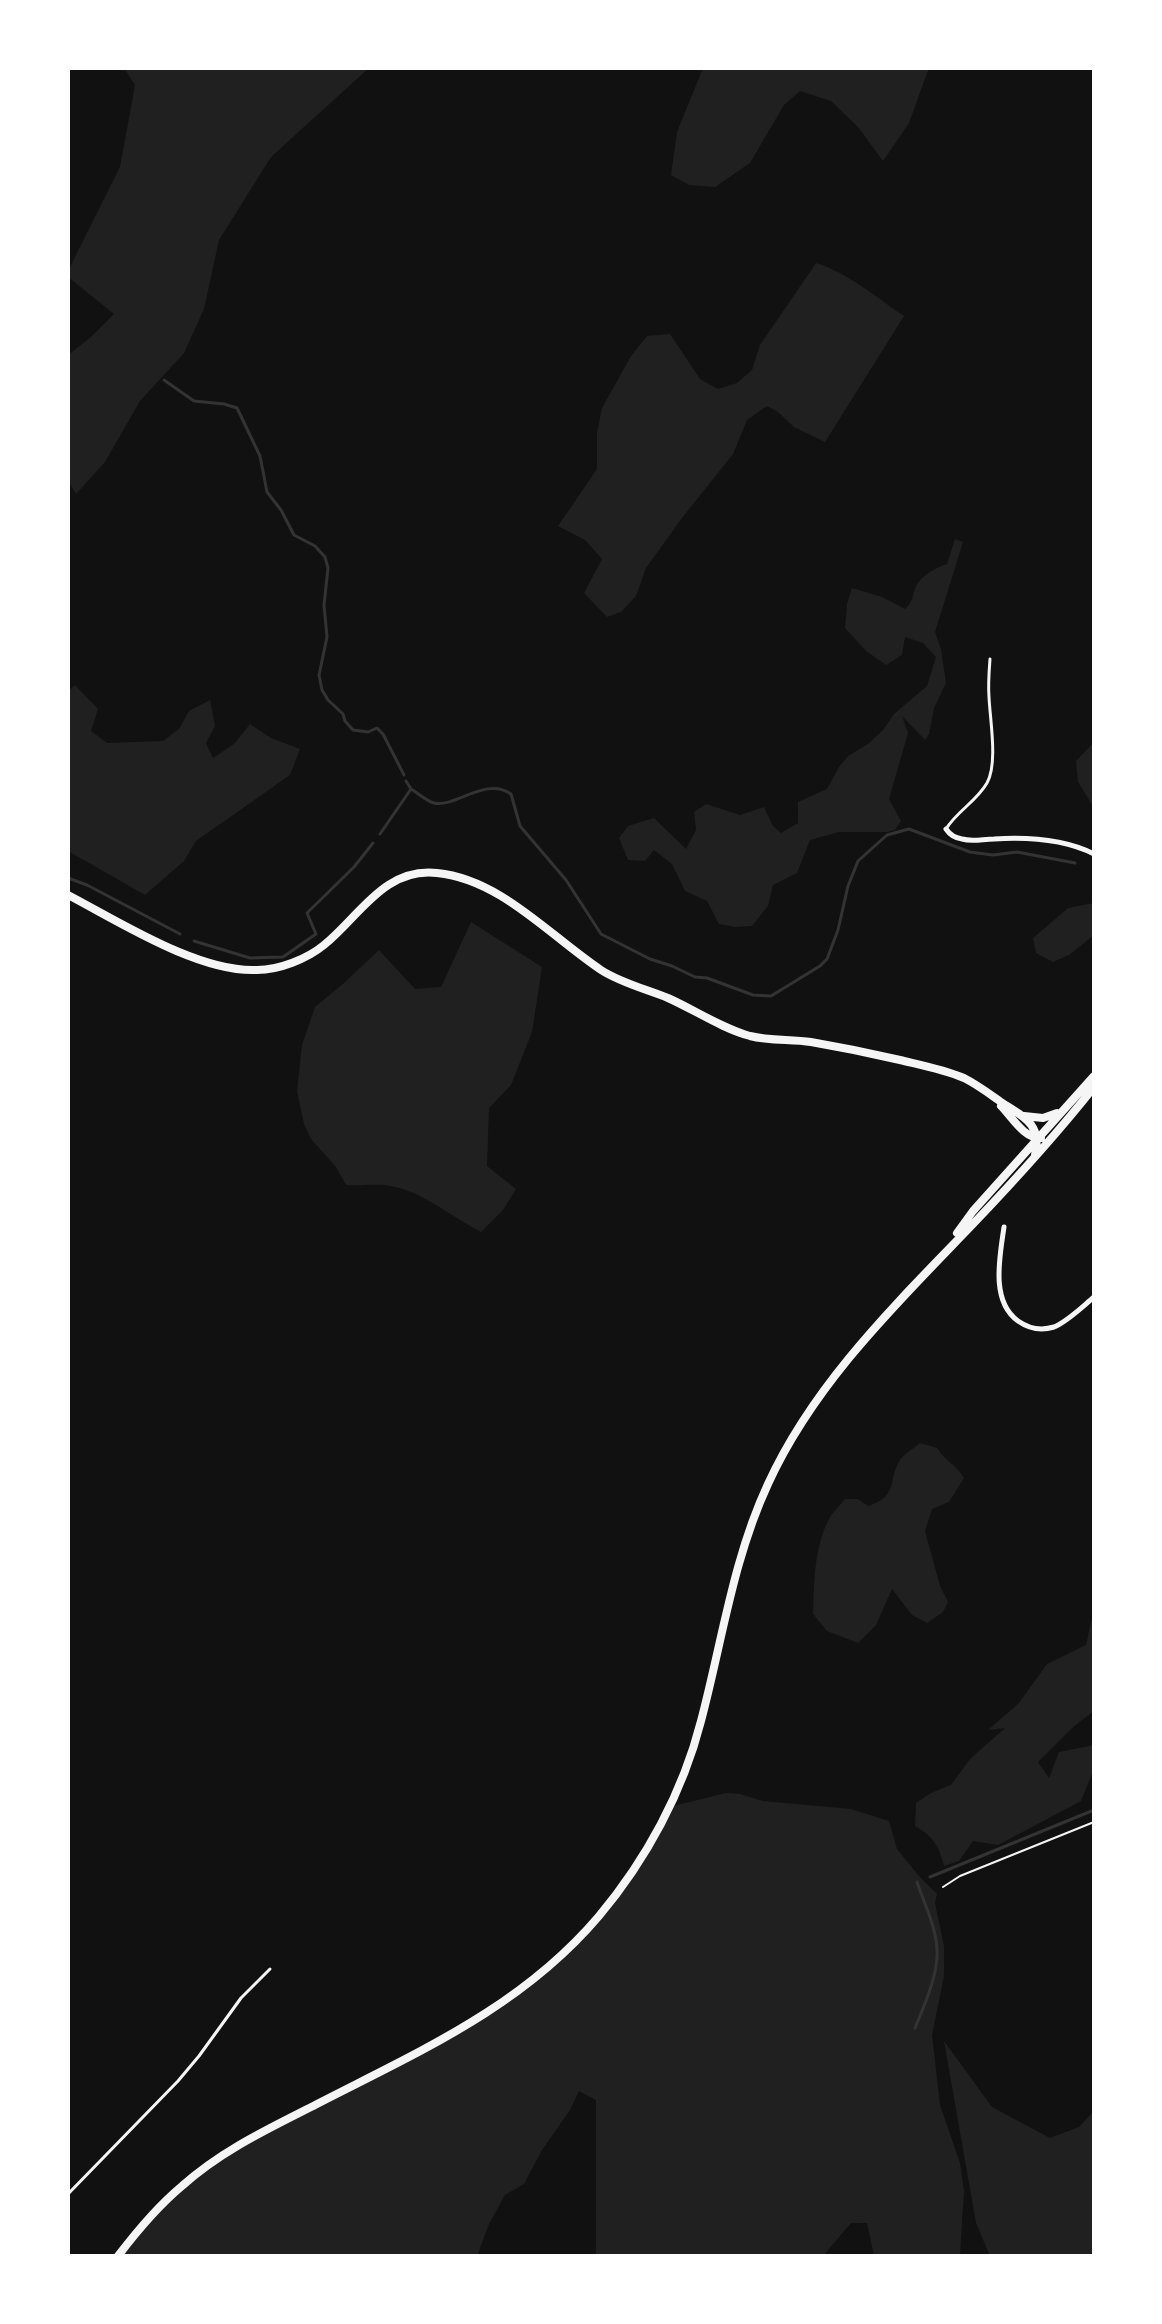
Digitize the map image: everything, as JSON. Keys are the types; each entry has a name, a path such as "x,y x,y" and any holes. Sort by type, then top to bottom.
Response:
{"main road":[{"path":"68,895 116,922 181,952 236,969 257,970 297,960 322,947 375,894 391,883 420,873 448,874 478,883 509,901 605,972 670,999 734,1031 760,1038 849,1049 929,1067 965,1079 1022,1115 1034,1129 1037,1139"},
{"path":"1031,1153 1037,1139 1094,1076"},
{"path":"118,2256 164,2202 210,2163 251,2137 420,2053 490,2011 562,1955 605,1908 654,1837 685,1770 701,1724 742,1556 767,1485 783,1454 836,1375 940,1257 973,1211 1055,1133 1094,1087"},
{"path":"993,1096 1025,1132 1031,1153"},
{"path":"1022,1115 1043,1118 1061,1111"},
{"path":"1025,1132 1037,1139 1055,1133"}],"street":[{"path":"946,829 950,835 961,839 1027,839 1079,846 1094,854"},
{"path":"1004,1227 999,1279 1006,1306 1013,1317 1025,1326 1037,1329 1054,1326 1094,1297"}],"lane":[{"path":"946,829 977,797 988,781 992,768 990,659"},
{"path":"68,2194 178,2081 241,1998 270,1969"}],"path":[{"path":"943,1887 960,1876 1094,1822"}],"shaded area":[{"path":"124,68 369,68 271,157 219,240 204,309 184,353 140,401 105,462 76,494 68,481 68,355 114,314 68,277 68,271 120,167 135,85"},
{"path":"703,68 929,68 909,123 883,161 858,127 831,101 800,91 784,105 750,163 715,187 689,185 671,175 677,132"},
{"path":"816,263 851,279 904,316 825,442 794,427 767,406 747,420 733,454 646,568 636,596 621,612 607,617 584,593 602,559 585,540 558,526 597,469 597,433 602,408 631,356 647,336 670,334 700,379 718,389 737,383 752,370 760,345"},
{"path":"955,539 963,542 935,632 946,683 934,708 925,740 902,716 908,733 889,799 901,821 895,830 839,832 810,840 797,873 773,885 768,906 752,926 719,924 707,901 685,891 672,864 654,850 645,861 628,860 619,838 628,826 654,818 686,849 696,830 694,812 706,804 740,815 764,807 773,826 781,833 798,823 798,802 827,789 848,756 868,744 894,714 927,686 936,657 923,643 905,637 902,655 886,665 866,651 845,628 852,588 882,597 905,609 920,581 947,564"},
{"path":"75,685 98,709 91,731 107,743 163,741 179,729 189,711 210,700 215,726 206,743 213,758 234,744 250,724 271,738 300,749 290,775 196,841 184,861 145,895 68,851 68,691"},
{"path":"1094,742 1094,808 1078,782 1076,761"},
{"path":"1094,903 1094,935 1069,955 1053,962 1036,953 1033,938 1068,908"},
{"path":"471,922 542,967 532,1032 511,1085 489,1108 487,1166 516,1189 503,1210 481,1232 403,1189 346,1185 336,1167 311,1139 304,1124 297,1091 302,1045 315,1007 379,950 415,989 441,987"},
{"path":"920,1443 937,1448 964,1478 949,1502 932,1509 925,1531 940,1586 948,1602 943,1612 927,1623 912,1615 892,1589 876,1625 858,1643 827,1631 813,1614 818,1553 829,1519 845,1499 858,1499 868,1506 884,1498 891,1488 900,1460"},
{"path":"1094,1618 1094,1711 1038,1762 1049,1778 1059,1752 1094,1745 1094,1769 1081,1801 998,1845 973,1841 959,1861 944,1866 934,1842 915,1826 916,1803 951,1785 970,1759 1005,1728 988,1730 1019,1703 1047,1664 1086,1645"},
{"path":"726,1793 763,1801 851,1809 889,1821 897,1849 937,1894 935,1903 944,1946 944,1976 932,2035 940,2105 960,2163 964,2191 960,2256 874,2256 867,2223 851,2223 823,2256 596,2256 596,2100 579,2091 524,2184 505,2195 489,2224 477,2256 118,2256 131,2239 210,2163 420,2053 526,1986 612,1900 669,1807"},
{"path":"944,2041 992,2107 1050,2138 1079,2127 1094,2111 1094,2256 990,2256 976,2223"}],"waterway":[{"path":"164,380 194,401 237,408 260,456 267,492 294,535 315,546 325,557 328,568 324,605 327,637 319,675 322,690 353,730 368,732 377,728 383,734 404,775"},
{"path":"406,781 411,789"},
{"path":"411,789 434,803 452,801 481,790 501,789 511,794 520,826 566,880 601,934 650,959 753,995 771,996 827,959 858,861 887,835 909,829 970,852 993,855 1017,852 1075,863"},
{"path":"380,834 411,789"},
{"path":"194,941 250,958 283,957 316,934 307,913 354,867 373,843"},
{"path":"68,878 180,934"},
{"path":"930,1877 1094,1810"},
{"path":"915,2028 930,1989 937,1958 934,1932 917,1882"}]}
